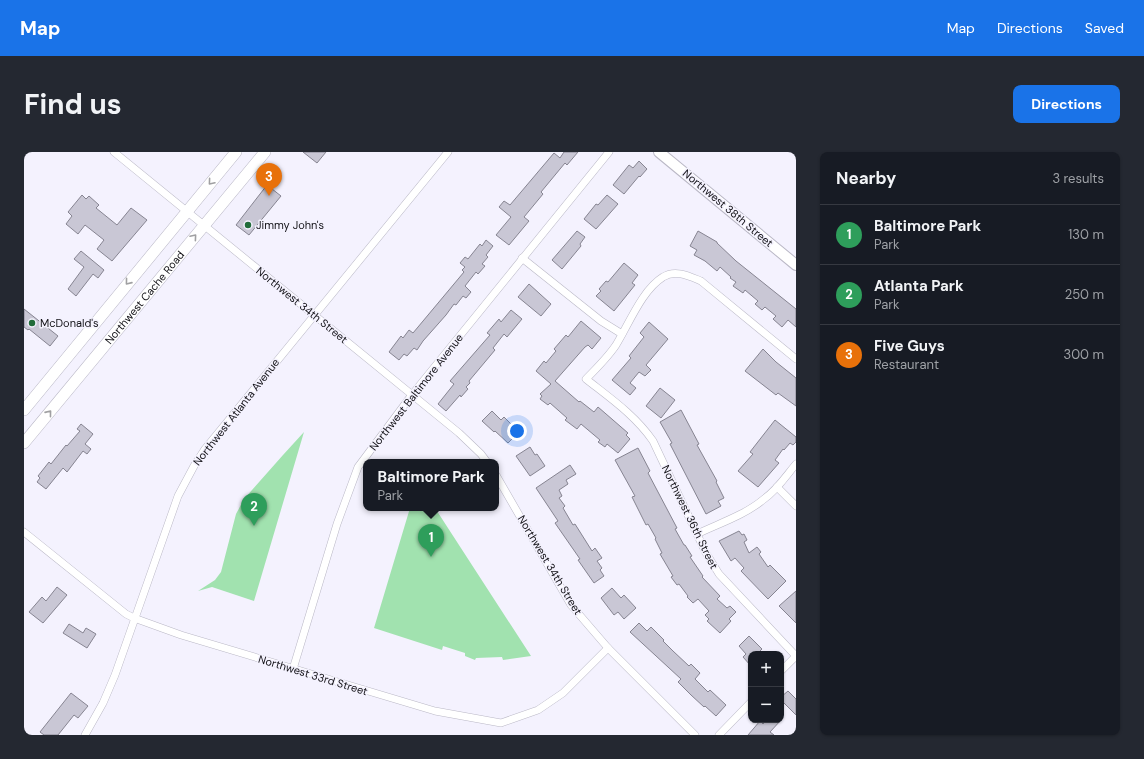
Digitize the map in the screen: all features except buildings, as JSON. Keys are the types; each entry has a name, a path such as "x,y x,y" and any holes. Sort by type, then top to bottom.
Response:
{"main road":[{"name":"Northwest Cache Road","path":"24,410 236,152"},
{"name":"Northwest Cache Road","path":"24,443 265,152"},
{"name":"Northwest 38th Street","path":"664,153 796,265"}],"street":[{"name":"Northwest 34th Street","path":"114,152 458,433 485,459"},
{"name":"Northwest Atlanta Avenue","path":"85,735 103,703 178,496 194,466 205,449 448,152"},
{"name":"Northwest Baltimore Avenue","path":"364,459 411,396 609,152"},
{"path":"522,258 601,321 622,334 645,296 664,276 673,273 687,274 701,280 796,359"},
{"name":"Northwest 36th Street","path":"622,334 615,347 586,379 644,427 653,441 697,534 719,574 796,656"},
{"name":"Northwest Baltimore Avenue","path":"293,669 337,524 358,467 363,460"},
{"path":"697,534 749,509 765,499 796,464"},
{"name":"Northwest 34th Street","path":"499,480 571,605 608,648 695,735"},
{"path":"777,487 796,506"},
{"name":"Northwest 33rd Street","path":"24,532 126,614 134,618 181,635 435,711 500,723 538,710 563,693 608,648"},
{"path":"784,668 796,656"},
{"path":"719,735 748,705"}],"green space":[{"path":"304,432 254,601 212,587 198,591 215,580 221,572 236,514 244,499"},
{"path":"409,511 437,511 531,656 503,660 502,657 476,658 475,660 465,656 465,653 443,646 442,650 374,628"}],"place":[{"name":"Five Guys","path":"269,196"},
{"name":"Jimmy John's","path":"248,225"},
{"name":"McDonald's","path":"32,323"},
{"name":"Atlanta Park","path":"254,526"},
{"name":"Baltimore Park","path":"431,557"}]}
